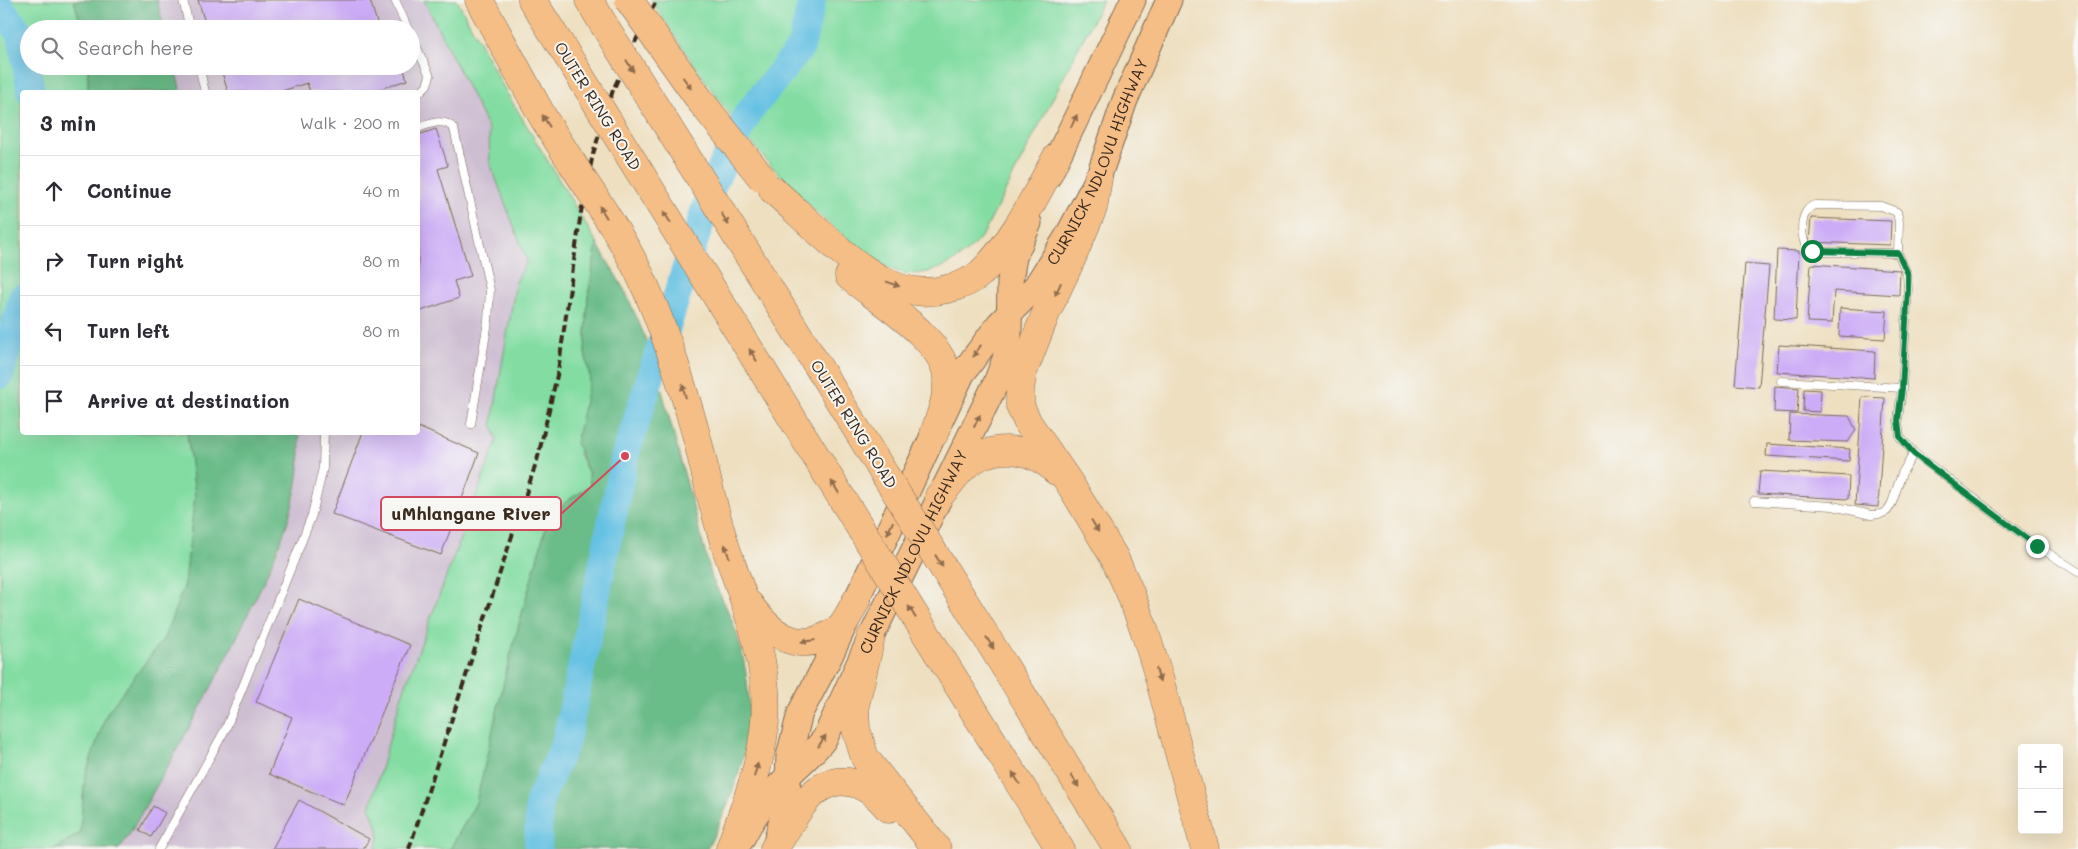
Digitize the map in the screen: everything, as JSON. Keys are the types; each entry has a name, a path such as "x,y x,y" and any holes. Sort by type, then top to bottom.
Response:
{"highway":[{"path":"479,0 544,119 616,232 640,275 659,317 677,366 712,501 726,548 744,596 761,657 765,694 765,722 760,757 730,849"},
{"name":"OUTER RING ROAD","path":"532,0 1060,849"},
{"name":"OUTER RING ROAD","path":"589,0 1118,849"},
{"path":"629,0 702,103 767,184 829,256 850,277 935,347 942,359 947,377 946,398 934,434"},
{"path":"767,184 851,259 888,284 913,291 934,292 956,287 980,274 1022,222 1056,158"},
{"path":"1098,178 1092,208 1032,346 1023,372 1020,406 1028,423 1070,484 1114,557 1144,629 1205,849"},
{"path":"939,496 964,467 991,451 1003,450 1028,453 1048,464 1070,484"},
{"path":"744,596 761,622 772,631 786,639 801,642 814,641 838,630 856,601"},
{"path":"871,637 855,705 856,729 865,758 938,849"},
{"path":"774,849 804,803 818,790 833,782 844,780 864,786 876,796 922,849"}],"main road":[{"name":"CURNICK NDLOVU HIGHWAY","path":"737,849 751,820 768,798 788,775 815,752 825,738 871,637 996,383 1005,359 1009,334 1010,281 1014,257 1056,158 1132,0"},
{"name":"CURNICK NDLOVU HIGHWAY","path":"774,849 787,799 789,756 800,713 829,658 962,374 982,344 1036,286 1067,237 1098,178 1125,100 1169,0"}],"lane":[{"path":"183,0 188,20"},
{"path":"395,0 404,20"},
{"path":"420,54 430,76 427,85 420,92"},
{"path":"201,75 205,90"},
{"path":"420,127 437,122 450,125 454,129 490,290 489,312 471,424"},
{"path":"1898,253 1812,251 1803,242 1805,213 1810,207 1816,205 1881,206 1898,214 1898,253 1908,274 1898,428 1903,441 1914,454 2037,546 2078,572"},
{"path":"1781,381 1902,388"},
{"path":"159,849 226,728 299,548 312,515 323,468 324,435"},
{"path":"1754,501 1833,506 1871,515 1881,514 1887,511 1892,503 1902,473 1914,454"}],"shaded area":[{"path":"157,0 424,0 489,130 490,163 527,261 516,282 492,423 497,440 401,698 370,808 378,828 379,839 376,849 119,849 129,835 229,653 278,551 296,495 300,455 299,435 420,435 420,90 180,90 176,75 420,75 420,20 162,20"}],"green space":[{"path":"0,0 74,0 80,20 20,20 20,75 88,75 88,90 20,90 20,435 187,435 195,494 185,584 164,638 107,713 85,776 80,833 54,849 0,849"},
{"path":"74,0 157,0 162,20 80,20"},
{"path":"424,0 457,0 504,88 597,243 588,297 585,353 590,377 579,454 589,474 590,484 583,493 568,500 546,527 508,664 476,803 450,849 376,849 379,839 378,828 370,808 401,698 497,440 492,423 516,282 527,261 490,163 489,130"},
{"path":"651,0 1103,0 984,233 968,251 947,265 924,273 911,274 892,270 874,260 821,217 792,189 741,130"},
{"path":"88,75 176,75 180,90 88,90"},
{"path":"597,243 626,293 652,353 712,578 729,613 737,635 748,692 748,719 739,771 731,796 707,849 450,849 476,803 508,664 546,527 555,513 567,501 590,484 589,474 576,443 590,377 585,353 588,297"},
{"path":"187,435 299,435 300,457 293,504 268,572 234,644 129,835 119,849 54,849 80,833 85,776 107,713 164,638 185,584 195,494"}],"building":[{"path":"198,0 370,0 376,20 204,20"},
{"path":"223,75 406,75 407,80 379,90 309,90 307,83 285,90 227,90"},
{"path":"436,129 448,166 438,169 471,276 454,281 459,298 420,311 420,134"},
{"path":"1811,218 1891,221 1890,245 1809,242"},
{"path":"1777,250 1799,251 1796,320 1774,319"},
{"path":"1745,264 1769,266 1759,387 1735,385"},
{"path":"1811,264 1900,270 1899,295 1834,291 1832,323 1807,322"},
{"path":"1840,308 1887,311 1885,339 1839,336"},
{"path":"1779,345 1875,351 1874,378 1777,372"},
{"path":"1775,386 1799,388 1797,413 1774,412"},
{"path":"1804,389 1821,390 1820,412 1803,411"},
{"path":"1862,397 1885,398 1878,507 1855,505"},
{"path":"1790,414 1849,416 1856,430 1848,442 1789,440"},
{"path":"420,428 479,453 441,555 332,514 362,435 420,435"},
{"path":"1767,444 1850,449 1849,461 1766,456"},
{"path":"1760,471 1849,476 1848,499 1758,494"},
{"path":"299,599 410,645 344,805 269,774 292,717 256,702"},
{"path":"299,800 369,839 363,849 272,849"},
{"path":"153,806 165,813 151,837 140,830"}],"waterway":[{"path":"538,849 539,802 566,741 625,456 713,184 748,113 801,47 812,0"},
{"path":"0,7 20,33"},
{"path":"28,75 31,90"},
{"path":"0,375 20,305"}],"railway":[{"path":"409,849 538,457 558,371 581,212 593,154 613,90 657,0"}],"place":[{"name":"uMhlangane River","path":"625,456"}],"route":[{"path":"1812,251 1898,253 1908,274 1902,388 1898,420 1900,437 1914,454 1938,470 2037,546"}]}
